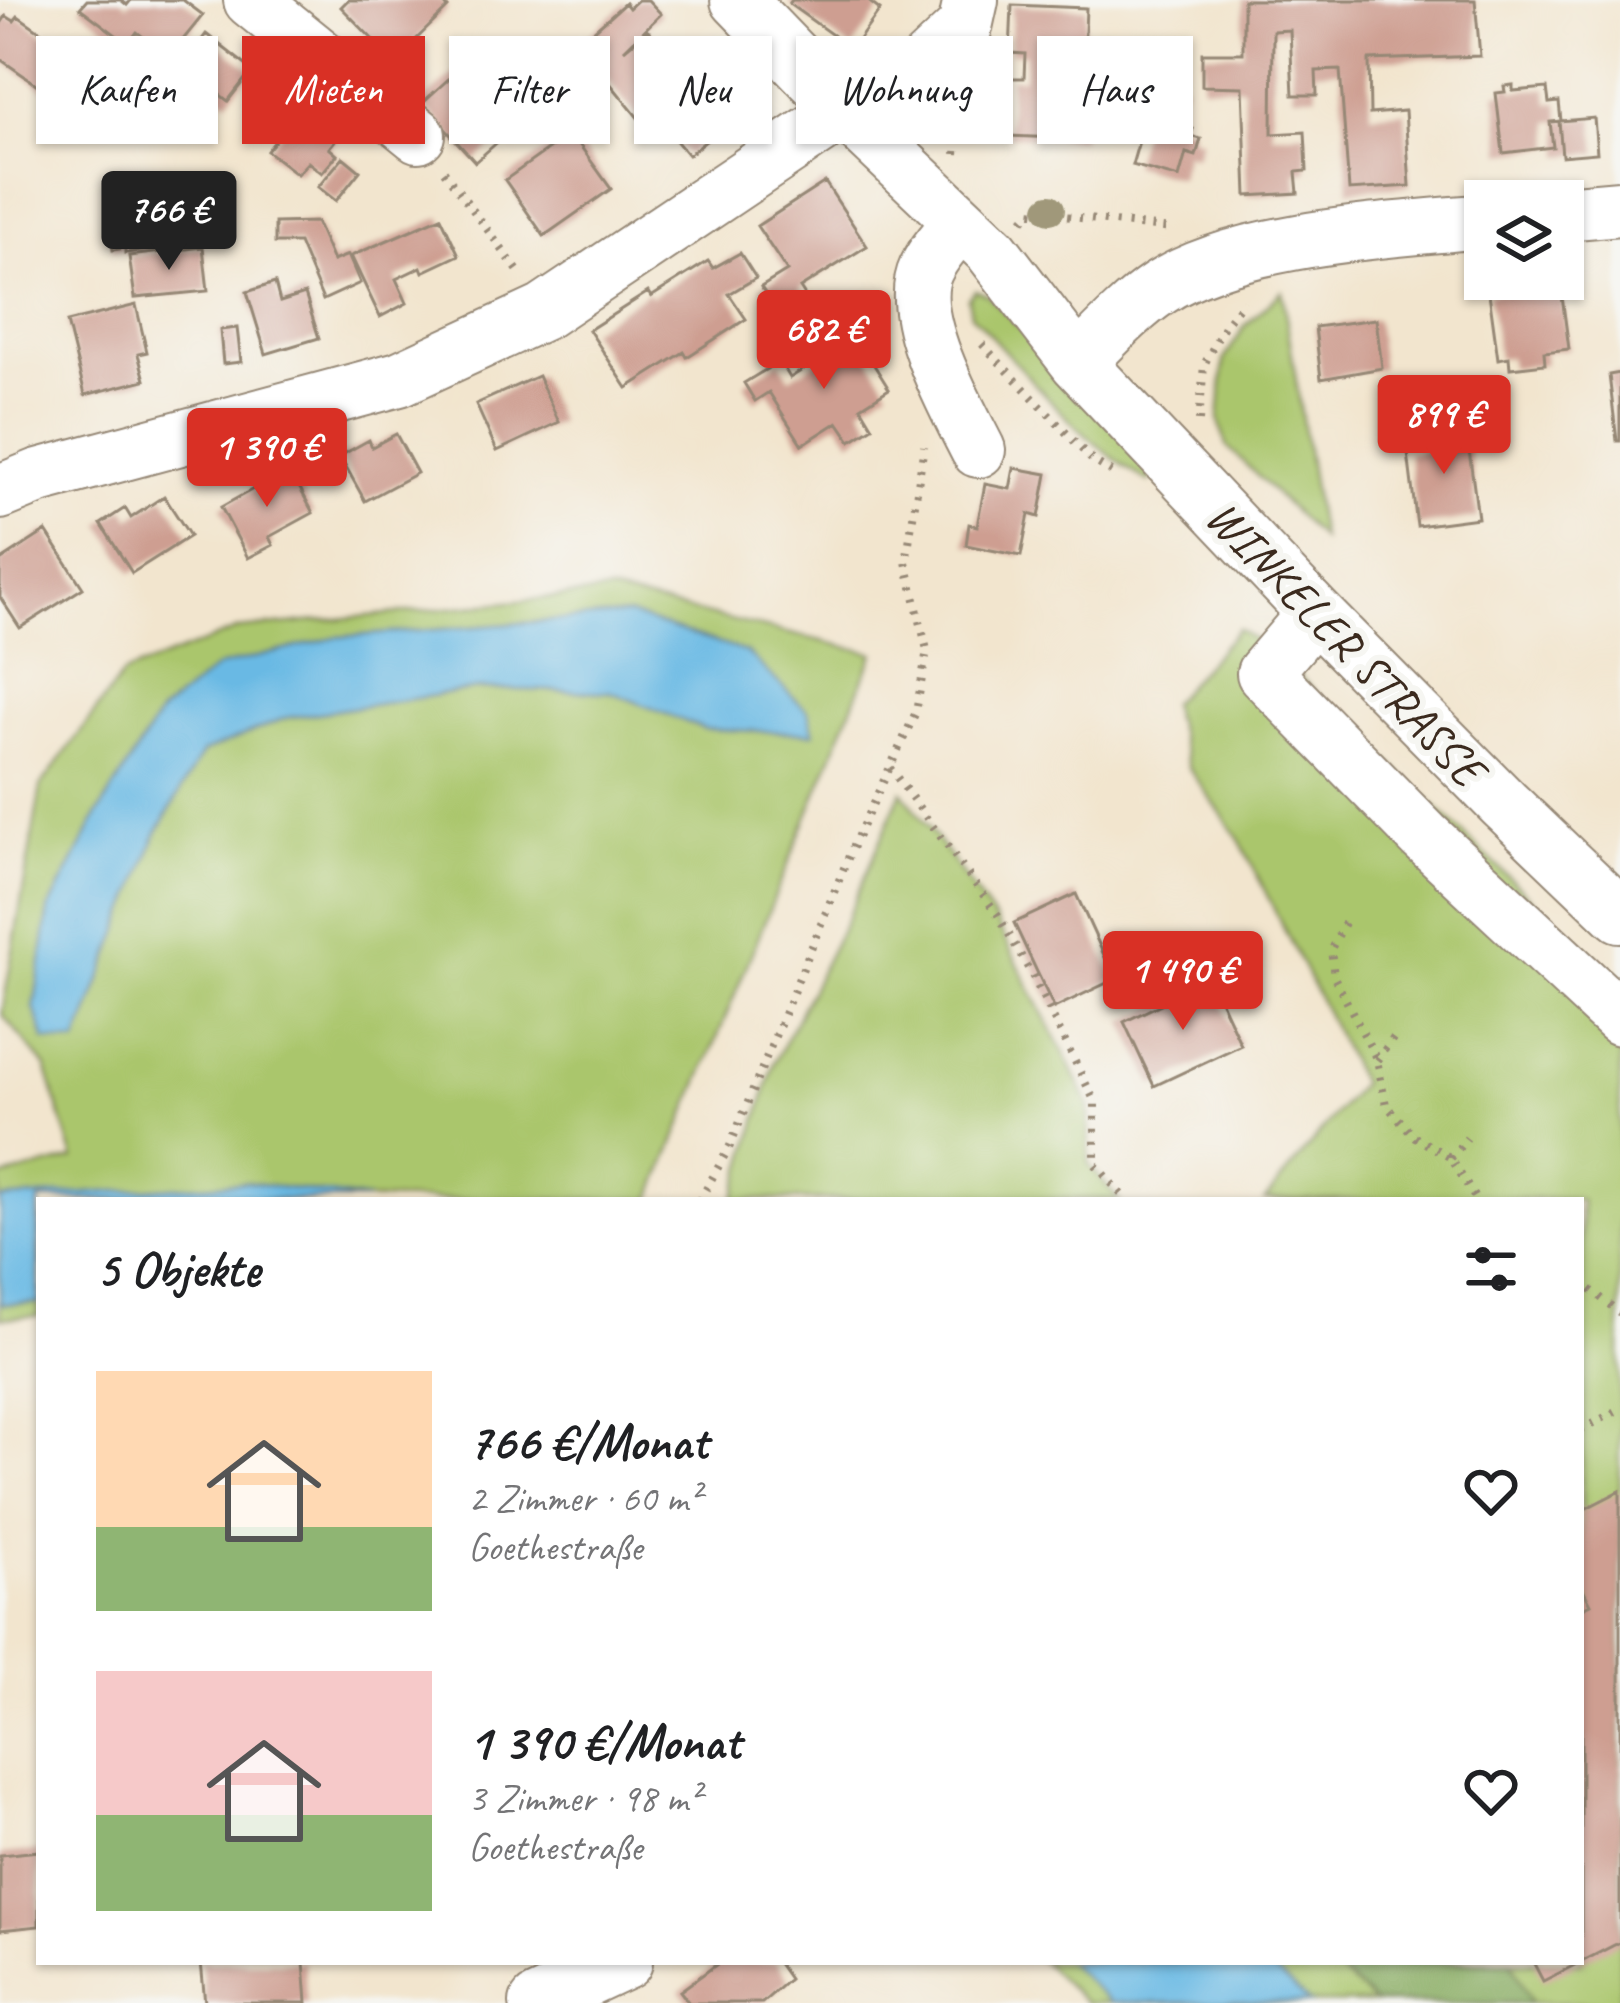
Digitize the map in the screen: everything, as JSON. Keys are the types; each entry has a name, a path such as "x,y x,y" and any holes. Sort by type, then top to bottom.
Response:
{"street":[{"path":"251,0 296,36"},
{"name":"WINKELER STRASSE","path":"738,0 796,60"},
{"path":"954,36 965,27 971,0"},
{"path":"0,492 39,476 399,379 544,312 812,144"},
{"name":"WINKELER STRASSE","path":"875,144 952,233 992,251 1078,363 1316,613 1620,915"},
{"path":"1584,211 1620,208"},
{"path":"1078,363 1161,288 1220,262 1282,246 1464,224"},
{"path":"952,233 923,273 921,306 940,374 978,450"},
{"path":"1316,613 1264,673 1424,836 1620,1018"},
{"path":"570,1998 620,1965"}],"path":[{"path":"424,144 544,312"},
{"path":"1017,225 1030,212 1202,232 1246,304 1224,326 1204,365 1199,423"},
{"path":"704,1197 916,712 927,650 906,562 919,468 940,374"},
{"path":"889,767 998,915 1032,974 1095,1102 1095,1164 1123,1197"},
{"path":"1345,923 1331,949 1334,976 1376,1060 1386,1106 1415,1137 1451,1158 1474,1197"},
{"path":"1376,1060 1398,1032"},
{"path":"1451,1158 1467,1138"},
{"path":"1584,1284 1620,1313"},
{"path":"1584,1428 1620,1409"}],"green space":[{"path":"975,290 988,295 1146,460 1154,472 1149,482 1076,426 971,314 968,298"},
{"path":"1282,291 1321,539 1226,445 1219,420 1224,360 1245,326"},
{"path":"609,592 874,653 652,1197 36,1197 36,1316 0,1318 0,1178 74,1159 46,1067 2,1014 41,786 123,674 239,629"},
{"path":"1238,629 1277,655 1620,984 1620,2003 1086,2003 1045,1965 1584,1965 1584,1197 1267,1197 1361,1083 1238,837 1188,767 1170,704"},
{"path":"902,791 995,920 1089,1105 1089,1165 1116,1197 735,1197 774,1063 846,920"},
{"path":"1331,1965 1513,1965 1532,2003 1375,2003"}],"water":[{"path":"629,615 746,652 808,711 814,733 704,729 611,692 478,689 285,718 202,753 157,833 77,1043 45,1040 34,1008 49,909 97,816 160,713 217,667 337,637"},
{"path":"247,1182 348,1197 36,1197 36,1303 0,1304 0,1199"},
{"path":"1070,1965 1267,1965 1310,2003 1111,2003"}],"building":[{"path":"87,0 121,0 127,5 131,0 183,0 203,15 186,36 137,32 117,36 80,8"},
{"path":"348,0 441,0 448,8 419,36 369,36 341,7"},
{"path":"638,0 648,0 661,14 624,50 634,42 634,113 610,83 610,36 588,36 625,3 629,8"},
{"path":"792,0 867,0 880,10 861,36 834,36 789,4"},
{"path":"1243,0 1475,0 1480,56 1369,60 1370,114 1405,111 1410,186 1349,190 1340,70 1316,71 1317,95 1293,95 1290,30 1273,31 1272,134 1305,132 1307,171 1296,172 1298,193 1247,196 1243,87 1202,86 1202,53 1243,53"},
{"path":"1012,5 1086,8 1085,36 1037,36 1037,137 1013,136 1013,78 1024,78 1025,54 1013,53"},
{"path":"6,16 14,21 18,16 47,36 36,36 36,84 0,59 0,25"},
{"path":"218,43 242,62 242,83 228,101 218,93"},
{"path":"449,79 449,133 425,106 425,100"},
{"path":"1513,85 1513,91 1547,88 1549,103 1559,102 1561,121 1550,122 1553,147 1503,153 1496,93"},
{"path":"1594,118 1597,153 1562,156 1559,121"},
{"path":"1193,137 1201,139 1196,156 1186,153 1179,178 1132,165 1138,144 1193,144"},
{"path":"273,144 332,144 329,148 337,155 322,173 308,162 297,174 267,151"},
{"path":"459,144 495,144 475,162"},
{"path":"556,144 579,144 611,189 544,236 505,180"},
{"path":"679,144 702,144 688,155"},
{"path":"343,157 360,171 336,201 318,187"},
{"path":"825,182 867,246 800,288 818,316 791,333 761,287 787,271 757,226"},
{"path":"129,215 130,225 145,223 149,250 113,250 108,218"},
{"path":"441,217 459,255 396,279 407,303 380,317 351,256"},
{"path":"316,222 333,261 348,255 360,283 323,300 299,243 275,243 275,223"},
{"path":"203,247 208,291 135,298 129,256"},
{"path":"740,253 756,278 729,294 746,319 627,388 589,330 708,261 713,268"},
{"path":"275,283 280,302 305,294 319,338 266,354 247,292"},
{"path":"1490,300 1562,300 1569,349 1544,352 1545,364 1510,368 1509,357 1498,359"},
{"path":"136,305 147,352 138,354 145,380 85,395 67,322"},
{"path":"1376,319 1382,368 1321,379 1315,327"},
{"path":"237,328 241,362 223,364 220,330"},
{"path":"856,336 889,389 861,407 873,427 851,441 838,422 802,445 769,392 755,401 744,383 780,361 790,378"},
{"path":"1620,373 1620,441 1617,441 1609,375"},
{"path":"538,376 559,422 497,451 476,404"},
{"path":"1465,420 1478,518 1417,526 1408,453 1433,450 1429,424"},
{"path":"396,434 417,473 365,501 340,456 369,440 372,447"},
{"path":"286,462 313,513 269,537 273,545 248,558 221,507 257,487 253,480"},
{"path":"1014,468 1047,474 1039,517 1029,514 1021,556 966,545 969,524 977,526 985,484 1010,489"},
{"path":"164,496 190,536 132,573 101,524 125,508 131,518"},
{"path":"46,531 83,588 20,628 0,597 0,561"},
{"path":"1076,894 1115,979 1054,1008 1014,923"},
{"path":"1211,980 1241,1045 1154,1086 1124,1022"},
{"path":"1620,1491 1620,1942 1584,1960 1584,1608 1591,1604 1584,1591 1584,1509"},
{"path":"36,1851 36,1926 0,1930 0,1855"},
{"path":"201,1965 304,1965 307,2003 205,2003"},
{"path":"716,1965 779,1965 789,1979 762,2003 689,2003 680,1991"},
{"path":"1535,1965 1575,1965 1543,1981"}]}
